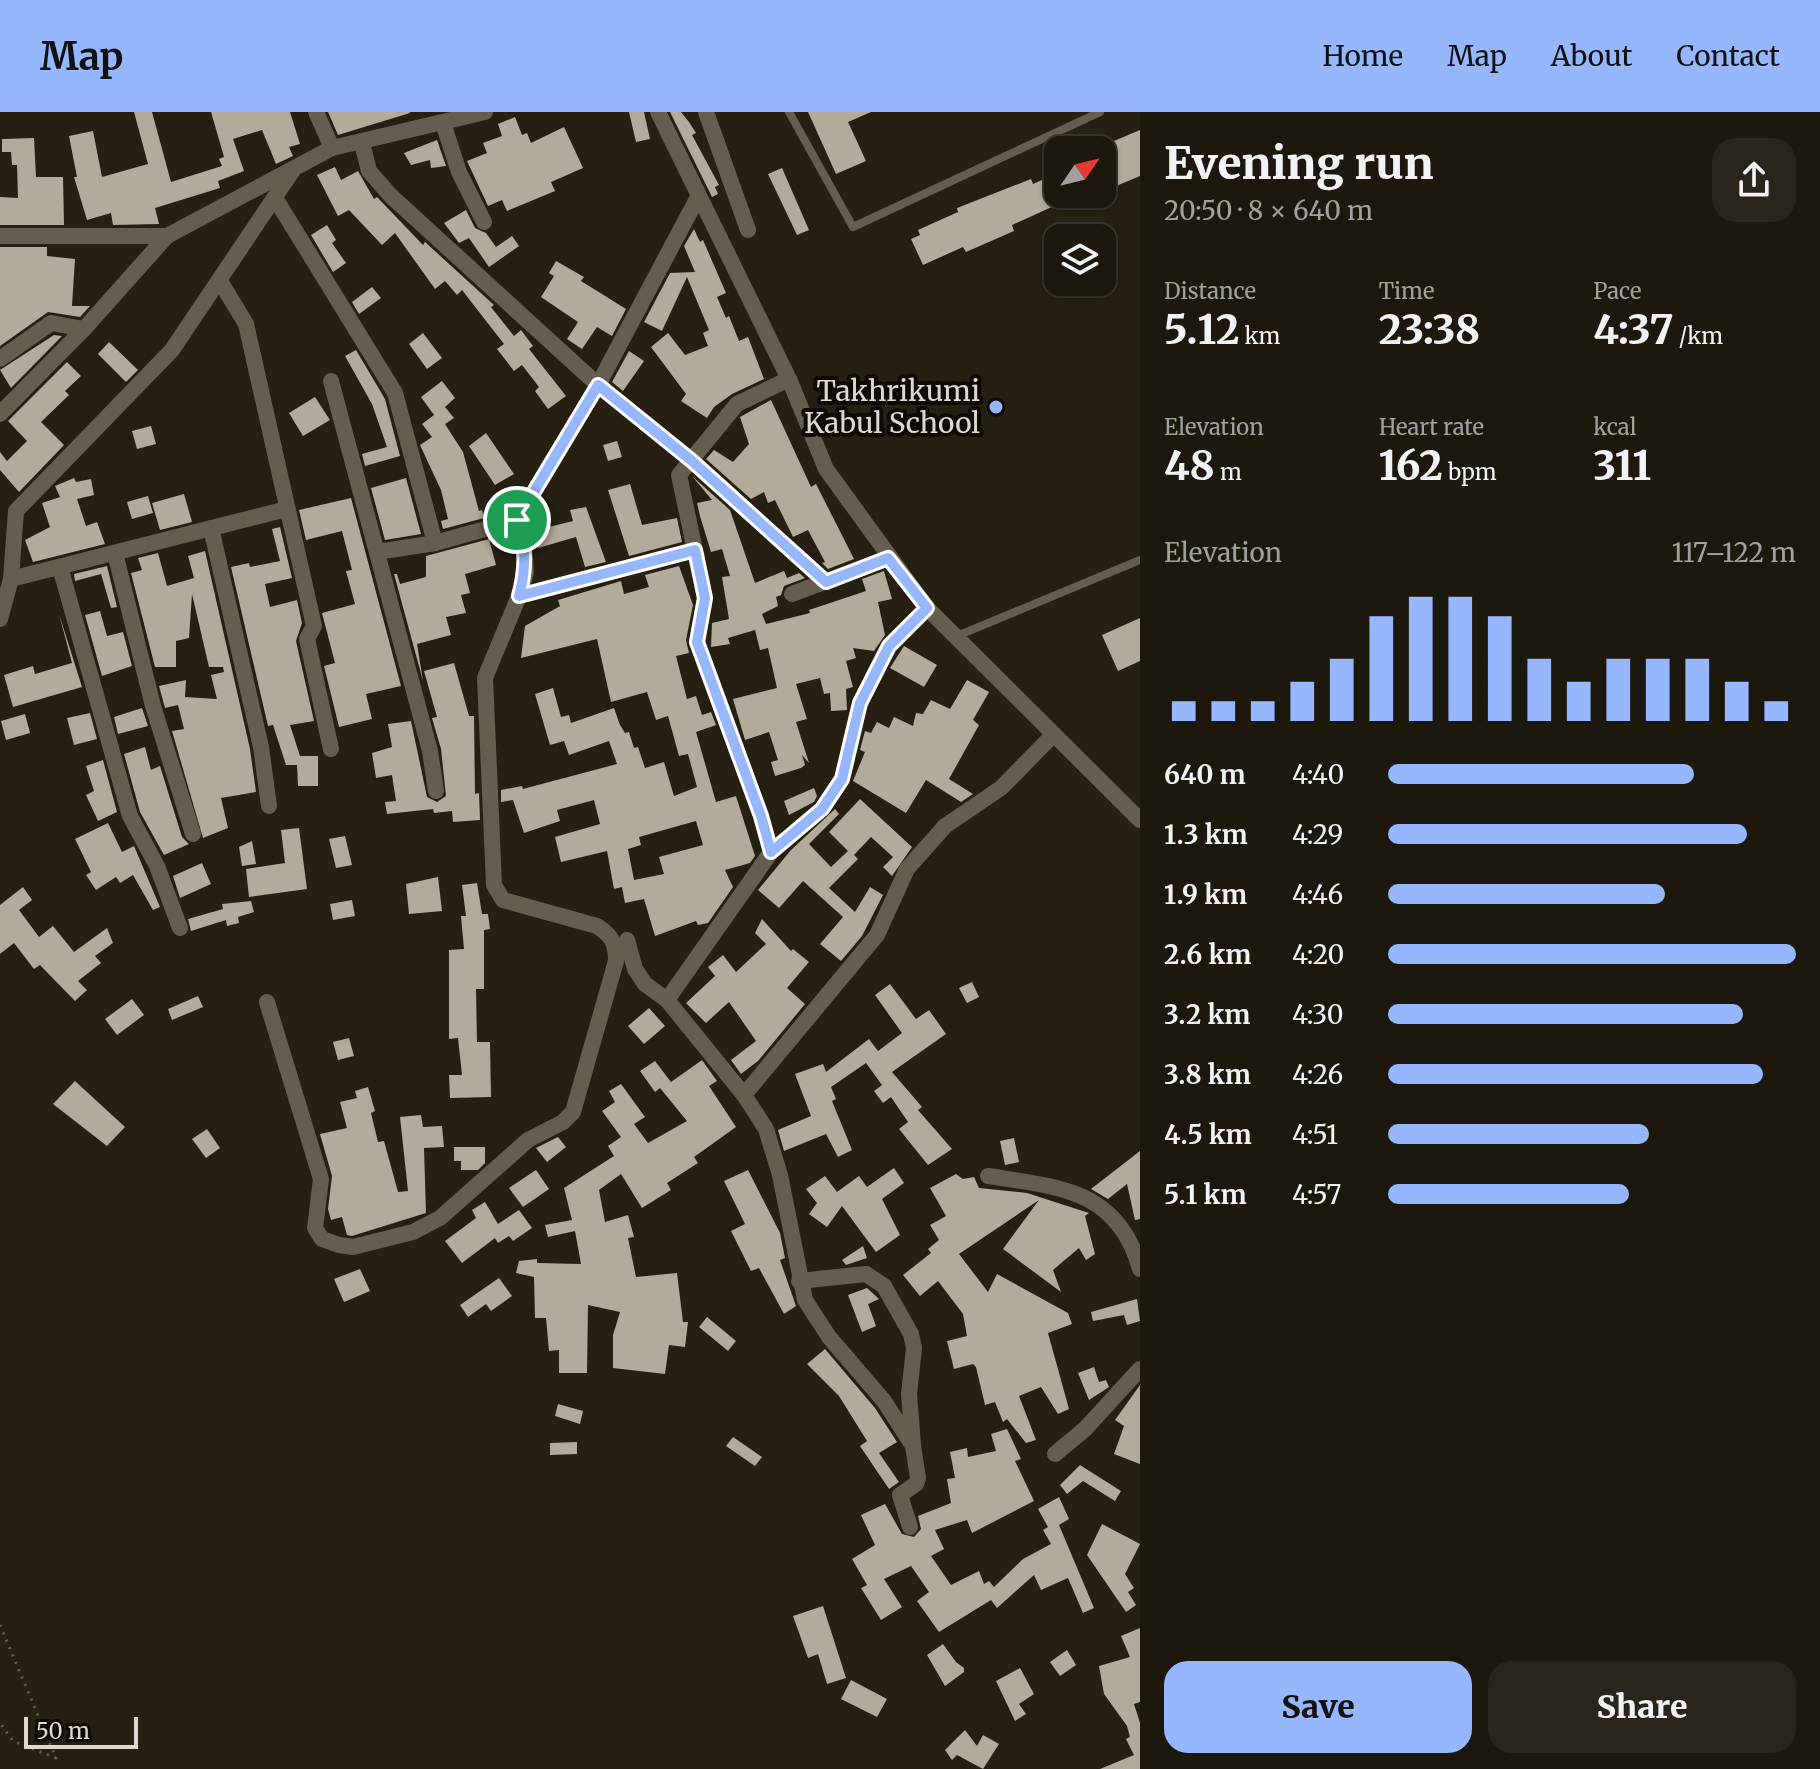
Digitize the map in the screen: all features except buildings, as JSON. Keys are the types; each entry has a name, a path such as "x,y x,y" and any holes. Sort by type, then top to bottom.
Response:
{"street":[{"path":"316,112 332,148"},
{"path":"0,414 84,329 167,236 332,148 485,112"},
{"path":"658,112 789,379 826,469 927,608 1140,820"},
{"path":"706,112 748,230"},
{"path":"443,123 459,172 484,222"},
{"path":"362,143 374,181 598,385 692,461 826,582"},
{"path":"0,527 172,350 295,168"},
{"path":"377,552 435,543 517,520 598,385 698,197"},
{"path":"275,198 395,393 435,543"},
{"path":"0,236 167,236"},
{"path":"220,281 246,324 314,626 307,639 331,749"},
{"path":"0,359 51,323 84,329"},
{"path":"771,852 761,816 697,642 705,598 679,475 737,404 789,379"},
{"path":"331,381 430,751 436,791"},
{"path":"11,579 287,509"},
{"path":"0,619 11,579 16,511"},
{"path":"267,1002 321,1179 315,1228 322,1239 353,1247 413,1232 440,1218 528,1140 563,1122 573,1112 616,961 616,945 610,935 597,926 503,900 494,885 485,678 526,572 523,535 517,520"},
{"path":"211,528 261,747 269,806"},
{"path":"519,596 695,550"},
{"path":"115,553 153,706 193,834"},
{"path":"792,594 888,558"},
{"path":"60,567 130,816 157,866 180,928"},
{"path":"667,1000 771,852 822,809 842,779 860,703 889,646 927,608"},
{"path":"744,1095 877,935 907,869 945,826 1001,788 1053,735"},
{"path":"627,940 635,969 645,984 667,1000 744,1095 766,1129 777,1164 805,1300 829,1337 884,1401 913,1446"},
{"path":"988,1176 1051,1186 1088,1197 1119,1221 1133,1244 1140,1269"},
{"path":"799,1281 866,1274 884,1286 911,1334 914,1348 909,1394 918,1478 916,1484 900,1495 910,1527"},
{"path":"1055,1454 1085,1429 1140,1369"}],"lane":[{"path":"789,112 853,227 1100,112"},
{"path":"957,636 1140,560"}],"path":[{"path":"0,1625 56,1758 13,1741 0,1723"}],"place":[{"name":"Takhrikumi Kabul School","path":"996,407"}],"route":[{"path":"598,385 692,461 826,582 888,558 927,608 889,646 860,703 842,779 822,809 771,852 761,816 697,642 705,598 695,550 519,596 526,572 523,535 517,520 598,385"}]}
